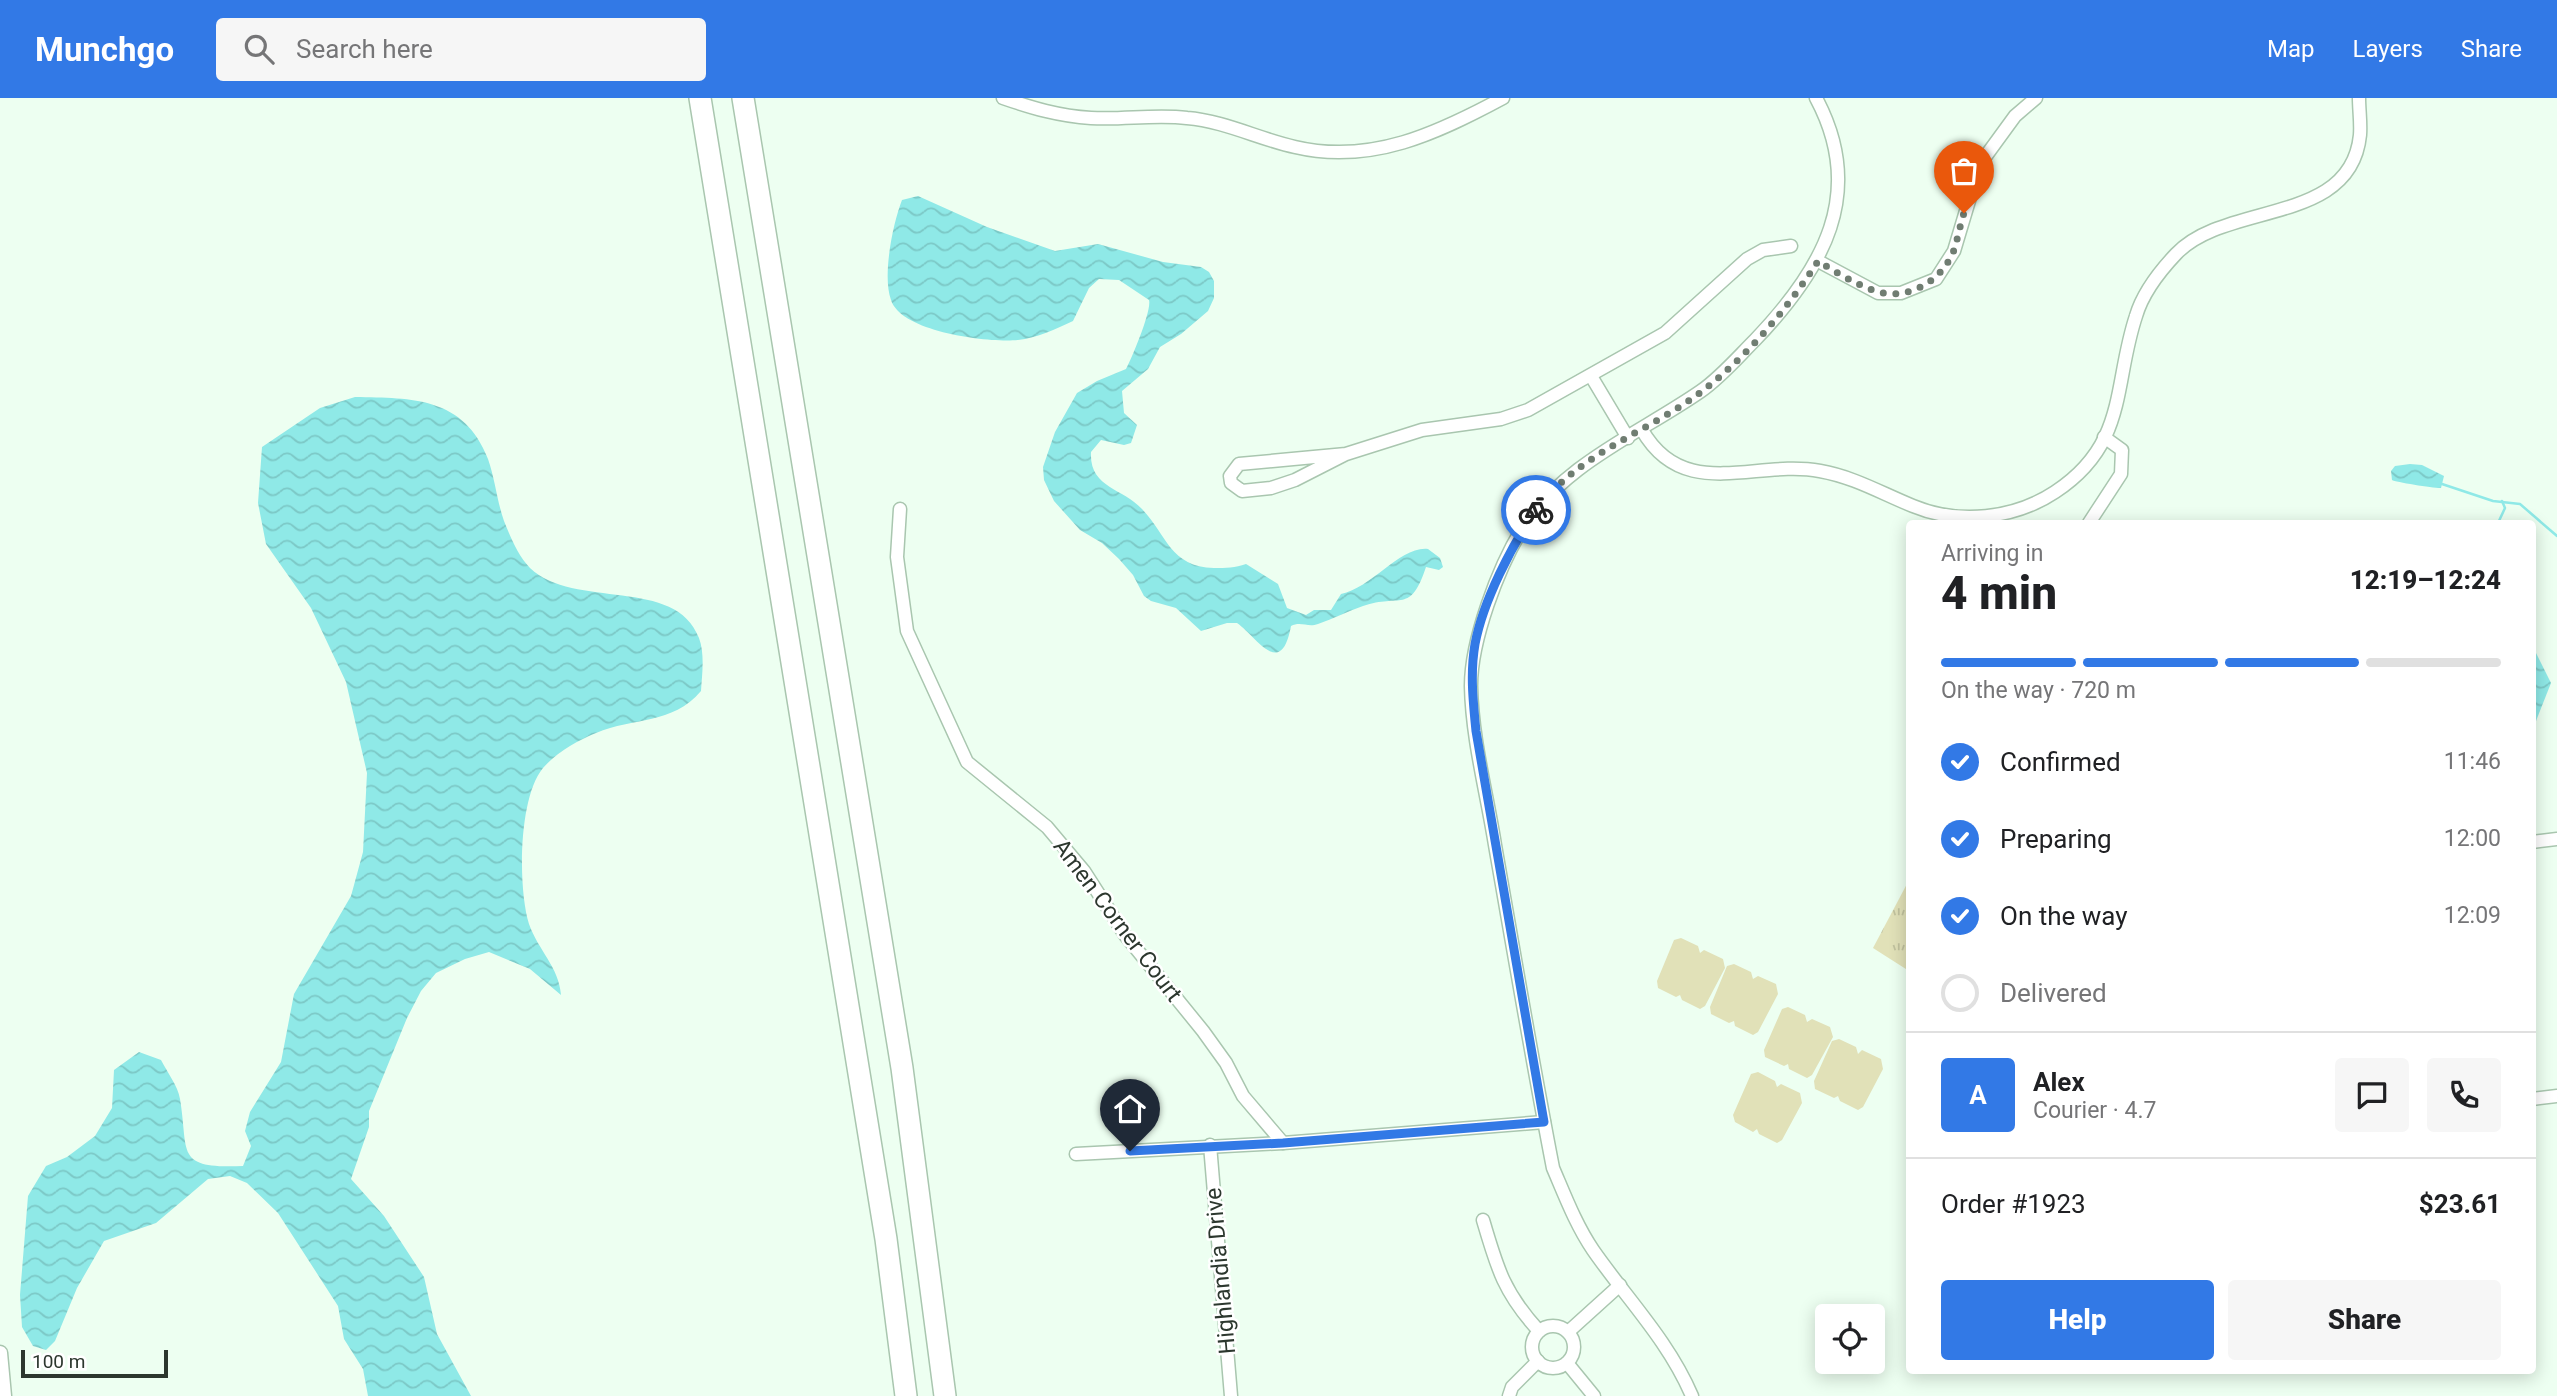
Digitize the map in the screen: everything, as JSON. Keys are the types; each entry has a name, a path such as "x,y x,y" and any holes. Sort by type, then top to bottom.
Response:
{"highway":[{"path":"700,98 881,1212 906,1396"},
{"path":"743,98 902,1068 945,1396"}],"street":[{"path":"1003,98 1048,113 1093,118 1156,115 1202,119 1296,148 1335,153 1372,151 1407,143 1449,127 1503,98"},
{"path":"1692,1396 1658,1334 1592,1249 1553,1168 1476,731 1471,686 1476,642 1489,601 1520,533 1538,506 1562,481 1704,389 1779,316 1818,261 1834,220 1839,184 1837,149 1816,98"},
{"path":"1818,261 1878,293 1901,293 1936,279 1954,251 1980,163 2000,134 2036,98"},
{"path":"1642,430 1653,448 1665,459 1686,469 1714,475 1817,470 1851,478 1936,513 1982,520 2009,513 2056,492 2090,460 2105,438 2123,382 2137,313 2162,269 2182,247 2202,234 2233,221 2312,200 2333,186 2350,165 2360,137 2359,98"},
{"path":"1346,454 1239,464 1230,476 1231,483 1241,491 1271,488 1314,472 1346,454 1422,430 1501,419 1528,410 1665,333 1747,259 1763,250 1791,246"},
{"path":"1591,376 1628,438"},
{"path":"2091,520 2121,474 2122,450 2105,438"},
{"name":"Amen Corner Court","path":"900,509 897,557 907,631 967,762 1047,827 1084,871 1125,936 1203,1031 1226,1063 1243,1096 1283,1143"},
{"path":"2536,842 2557,839"},
{"path":"2536,1098 2557,1096"},
{"path":"1076,1154 1283,1143 1544,1122"},
{"name":"Highlandia Drive","path":"1210,1145 1231,1396"},
{"path":"1483,1220 1498,1273 1510,1296 1539,1331"},
{"path":"1568,1332 1620,1285"},
{"path":"1553,1325 1568,1332 1574,1346 1567,1363 1552,1368 1538,1361 1532,1345 1539,1331 1553,1325"},
{"path":"0,1353 4,1396"},
{"path":"1508,1396 1538,1361"},
{"path":"1567,1363 1594,1396"}],"green space":[{"path":"1906,886 1906,969 1873,948"},
{"path":"1681,938 1698,946 1700,953 1704,950 1723,959 1725,968 1705,1006 1700,1009 1682,1000 1680,995 1676,997 1658,988 1657,981 1674,940"},
{"path":"1734,964 1751,972 1753,979 1758,976 1776,984 1778,994 1758,1032 1753,1035 1735,1026 1734,1021 1729,1023 1711,1014 1710,1007 1727,966"},
{"path":"1788,1007 1805,1015 1807,1022 1812,1019 1830,1027 1833,1037 1812,1075 1807,1078 1789,1069 1788,1064 1784,1066 1765,1057 1764,1050 1782,1009"},
{"path":"1839,1039 1856,1047 1858,1054 1862,1050 1881,1059 1883,1069 1863,1107 1858,1110 1840,1101 1838,1096 1834,1098 1815,1089 1814,1081 1832,1041"},
{"path":"1758,1072 1775,1081 1777,1087 1781,1084 1800,1093 1802,1103 1782,1140 1777,1143 1759,1134 1757,1129 1753,1132 1735,1122 1733,1115 1751,1074"}],"water":[{"path":"918,196 987,227 1055,251 1098,244 1163,262 1201,267 1209,272 1214,281 1214,298 1208,311 1181,334 1160,347 1148,369 1122,391 1124,413 1137,425 1131,443 1124,445 1101,440 1091,452 1095,473 1142,509 1178,556 1199,566 1214,568 1246,564 1278,584 1287,608 1306,615 1314,610 1331,610 1341,594 1364,584 1396,560 1417,550 1428,549 1440,558 1443,567 1439,570 1426,567 1415,592 1403,600 1363,606 1314,625 1291,626 1287,642 1281,650 1275,652 1260,644 1237,623 1227,623 1201,631 1176,608 1151,601 1144,596 1133,575 1119,559 1102,543 1080,530 1054,501 1044,480 1043,467 1055,432 1077,393 1126,369 1145,323 1149,300 1119,280 1099,279 1089,288 1073,321 1039,335 1018,340 987,340 928,328 898,311 891,300 888,277 892,235 902,200"},
{"path":"355,397 397,398 434,405 451,412 465,423 478,439 488,459 506,527 518,552 530,568 549,581 572,588 647,600 669,607 687,619 699,638 702,651 701,691 690,702 665,715 610,728 582,740 549,762 535,782 529,800 522,844 525,908 533,933 556,976 561,995 530,969 489,952 465,959 436,973 421,991 407,1018 369,1111 369,1127 351,1179 384,1216 424,1277 437,1334 471,1396 368,1396 363,1369 344,1339 338,1306 278,1213 247,1183 230,1176 208,1179 156,1223 104,1241 77,1288 55,1341 46,1350 33,1346 22,1327 20,1295 28,1196 46,1166 67,1157 95,1136 112,1108 114,1070 139,1052 161,1060 179,1094 189,1154 205,1164 243,1166 251,1146 245,1131 250,1112 281,1062 294,994 351,896 363,852 367,773 346,682 311,608 266,544 258,503 262,447 320,408"},
{"path":"2422,465 2444,476 2441,488 2392,480 2391,471 2395,466"},
{"path":"2536,653 2551,683 2536,721"}],"waterway":[{"path":"2442,484 2493,501 2520,504 2557,536"},
{"path":"2499,520 2505,508 2502,501"}],"way so far":[{"path":"1536,510 1562,481 1704,389 1779,316 1818,261 1851,281 1878,293 1901,293 1920,288 1936,279 1946,266 1954,251 1964,213"}],"route":[{"path":"1130,1151 1283,1143 1544,1122 1476,731 1471,686 1476,642 1489,601 1520,533 1536,510"}]}
